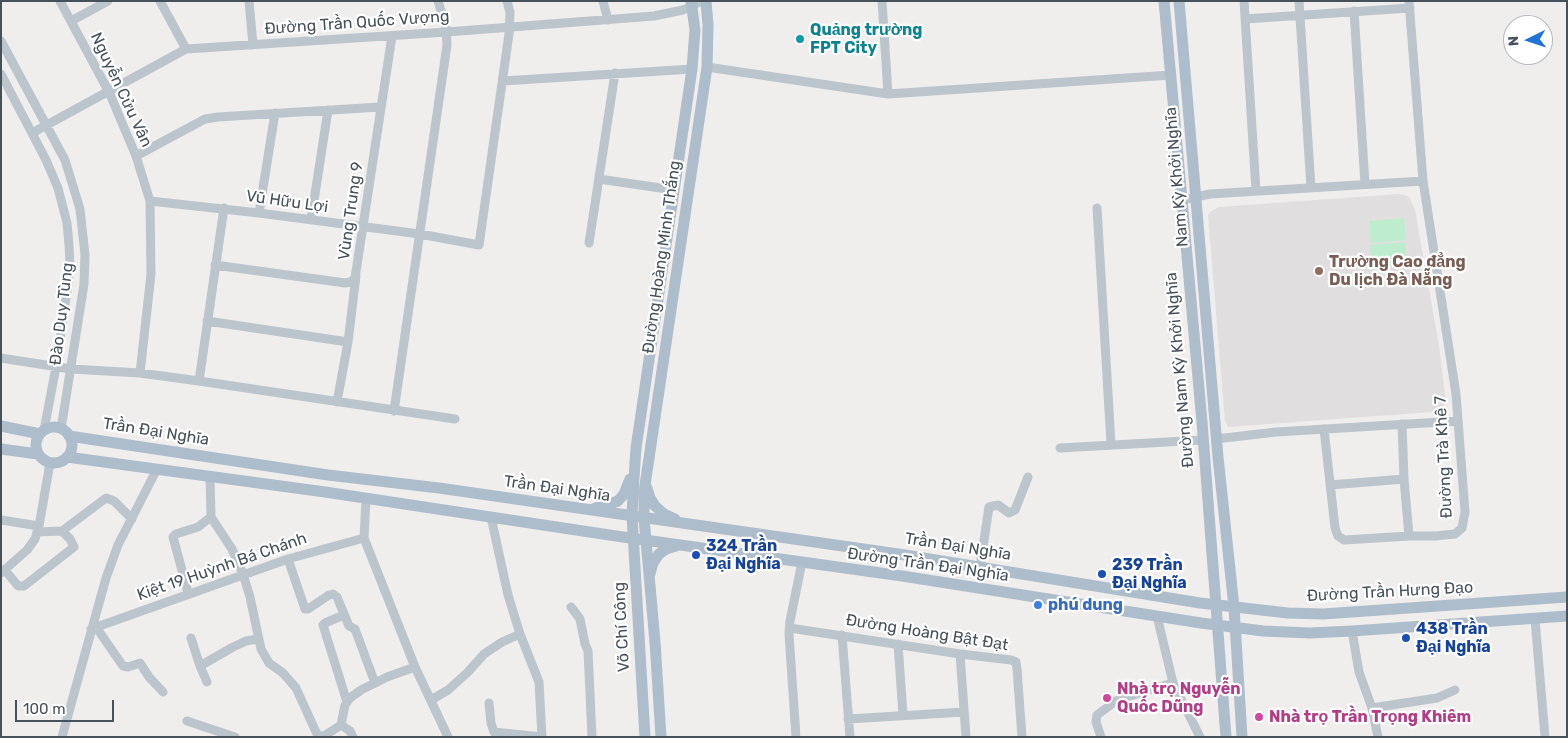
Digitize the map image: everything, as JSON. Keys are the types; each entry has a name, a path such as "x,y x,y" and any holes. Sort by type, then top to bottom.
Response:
{"main road":[{"name":"Đường Nam Kỳ Khởi Nghĩa","path":"1164,1 1203,440 1226,737"},
{"name":"Nam Kỳ Khởi Nghĩa","path":"1178,1 1216,439"},
{"name":"Đường Hoàng Minh Thắng","path":"638,517 646,477 707,67 708,25 698,3"},
{"name":"Đường Hoàng Minh Thắng","path":"638,517 636,448 692,68 698,3"},
{"path":"674,190 688,192"},
{"path":"1,426 42,432 54,427 65,433 71,448 62,461 50,463 38,454 36,441 42,432"},
{"name":"Trần Đại Nghĩa","path":"65,433 328,475 439,488 904,555 1216,605"},
{"name":"Đường Nam Kỳ Khởi Nghĩa","path":"1216,439 1234,607 1242,737"},
{"path":"1203,440 1216,439"},
{"path":"578,508 605,506 621,498 629,482 636,448"},
{"path":"1,449 38,454"},
{"path":"67,456 491,516"},
{"path":"325,492 328,475"},
{"path":"646,477 648,492 655,506 664,514 683,523"},
{"name":"Đường Trần Đại Nghĩa","path":"491,516 684,546 902,576 1235,628"},
{"name":"Võ Chí Công","path":"638,517 645,737"},
{"name":"Võ Chí Công","path":"639,539 650,581 661,737"},
{"path":"650,581 653,563 659,554 670,548 684,546"},
{"path":"902,576 904,555"},
{"name":"Đường Trần Hưng Đạo","path":"1216,605 1288,613 1323,614 1567,597"},
{"path":"1469,604 1470,622"},
{"path":"1235,628 1281,632 1352,631 1567,616"}],"street":[{"name":"Nguyễn Cửu Vân","path":"60,1 109,92 136,156 150,201 152,274 140,374"},
{"path":"71,21 108,1"},
{"path":"160,1 186,49"},
{"path":"249,1 253,45"},
{"path":"394,411 447,45 447,32 438,1"},
{"path":"507,1 510,12 510,27 502,81 692,68"},
{"path":"602,1 608,20"},
{"path":"882,1 888,94"},
{"path":"1244,1 1256,191"},
{"path":"1299,1 1311,188"},
{"name":"Đường Trần Quốc Vượng","path":"32,133 186,49 662,16 698,3"},
{"path":"1245,18 1354,12 1410,5"},
{"name":"Đường Trà Khê 7","path":"1324,429 1335,528 1338,536 1344,540 1450,535 1459,532 1462,528 1465,512 1458,421 1452,362 1423,180 1410,5"},
{"path":"1354,12 1365,184"},
{"name":"Vùng Trung 9","path":"215,265 345,283 354,280 392,36"},
{"name":"Đào Duy Tùng","path":"1,41 65,160 80,209 84,234 84,284 71,369 65,433"},
{"path":"707,67 888,94 1171,75"},
{"path":"589,244 615,73"},
{"name":"Đào Duy Tùng","path":"1,74 58,188 67,223 70,265 56,367 42,432"},
{"name":"Vũ Hữu Lợi","path":"150,201 224,208 363,228 420,234 479,245 502,81"},
{"path":"136,156 206,119 380,107"},
{"path":"311,220 328,110"},
{"path":"259,213 274,113"},
{"path":"599,179 674,190"},
{"path":"1182,200 1210,194 1423,180"},
{"path":"199,381 224,208"},
{"path":"1097,208 1111,444"},
{"path":"337,402 348,342 356,276"},
{"path":"207,321 348,342"},
{"path":"1,358 71,369 199,381 455,419"},
{"path":"1216,439 1324,429 1458,421"},
{"path":"1402,424 1409,536"},
{"path":"1060,448 1203,440"},
{"path":"50,463 35,538 27,550 3,572 18,586 24,586 74,548 62,531"},
{"path":"62,737 94,628 106,578 118,546 157,469"},
{"path":"210,476 210,517 232,549 243,574 261,649 270,663 283,672 296,688 319,736 324,736 341,725 347,702 323,625 344,615"},
{"path":"980,567 989,507 998,505 1008,513 1015,510 1028,477"},
{"path":"1330,484 1404,479"},
{"path":"1,520 38,529 62,531 104,498 114,501 132,519"},
{"path":"366,499 364,538 415,667 448,737"},
{"path":"489,703 494,732 542,737 539,682 520,634 502,573 491,516"},
{"path":"188,594 173,537 176,534 198,527 210,517"},
{"name":"Kiệt 19 Huỳnh Bá Chánh","path":"94,628 288,559 364,538"},
{"path":"288,559 305,608 308,609 333,594 336,596 349,626 355,629 375,683"},
{"path":"796,737 790,628 802,562"},
{"path":"571,607 580,619 588,651 592,737"},
{"path":"1157,616 1173,683 1200,737"},
{"path":"1535,619 1545,737"},
{"path":"94,628 123,666 128,667 140,663 154,684 163,692"},
{"name":"Đường Hoàng Bật Đạt","path":"790,628 1016,662 1022,737"},
{"path":"1352,631 1359,672 1372,708 1378,737"},
{"path":"431,700 448,690 484,654 502,642 520,634"},
{"path":"842,635 850,737"},
{"path":"191,638 207,682"},
{"path":"200,666 233,647 258,639"},
{"path":"898,644 903,715"},
{"path":"960,654 966,737"},
{"path":"347,702 361,690 415,667"},
{"path":"1101,737 1096,722 1097,715 1116,702 1173,683"},
{"path":"1372,708 1437,698 1455,690"},
{"path":"848,719 964,712"},
{"path":"187,721 235,737"},
{"path":"341,725 350,731 353,737"}],"shaded area":[{"name":"Trường Cao đẳng Du lịch Đà Nẵng","path":"1399,194 1409,197 1415,210 1439,346 1446,402 1443,407 1438,411 1432,412 1228,427 1225,421 1208,215 1210,212 1219,207"}],"green space":[{"path":"1404,218 1406,240 1371,243 1369,221"},
{"path":"1405,242 1407,264 1372,268 1370,245"}],"place":[{"name":"Quảng trường FPT City","path":"800,39"},
{"name":"Trường Cao đẳng Du lịch Đà Nẵng","path":"1319,271"},
{"name":"324 Trần Đại Nghĩa","path":"696,555"},
{"name":"239 Trần Đại Nghĩa","path":"1102,574"},
{"name":"phú dung","path":"1038,605"},
{"name":"438 Trần Đại Nghĩa","path":"1406,638"},
{"name":"Nhà trọ Nguyễn Quốc Dũng","path":"1107,698"},
{"name":"Nhà trọ Trần Trọng Khiêm","path":"1259,717"}]}
